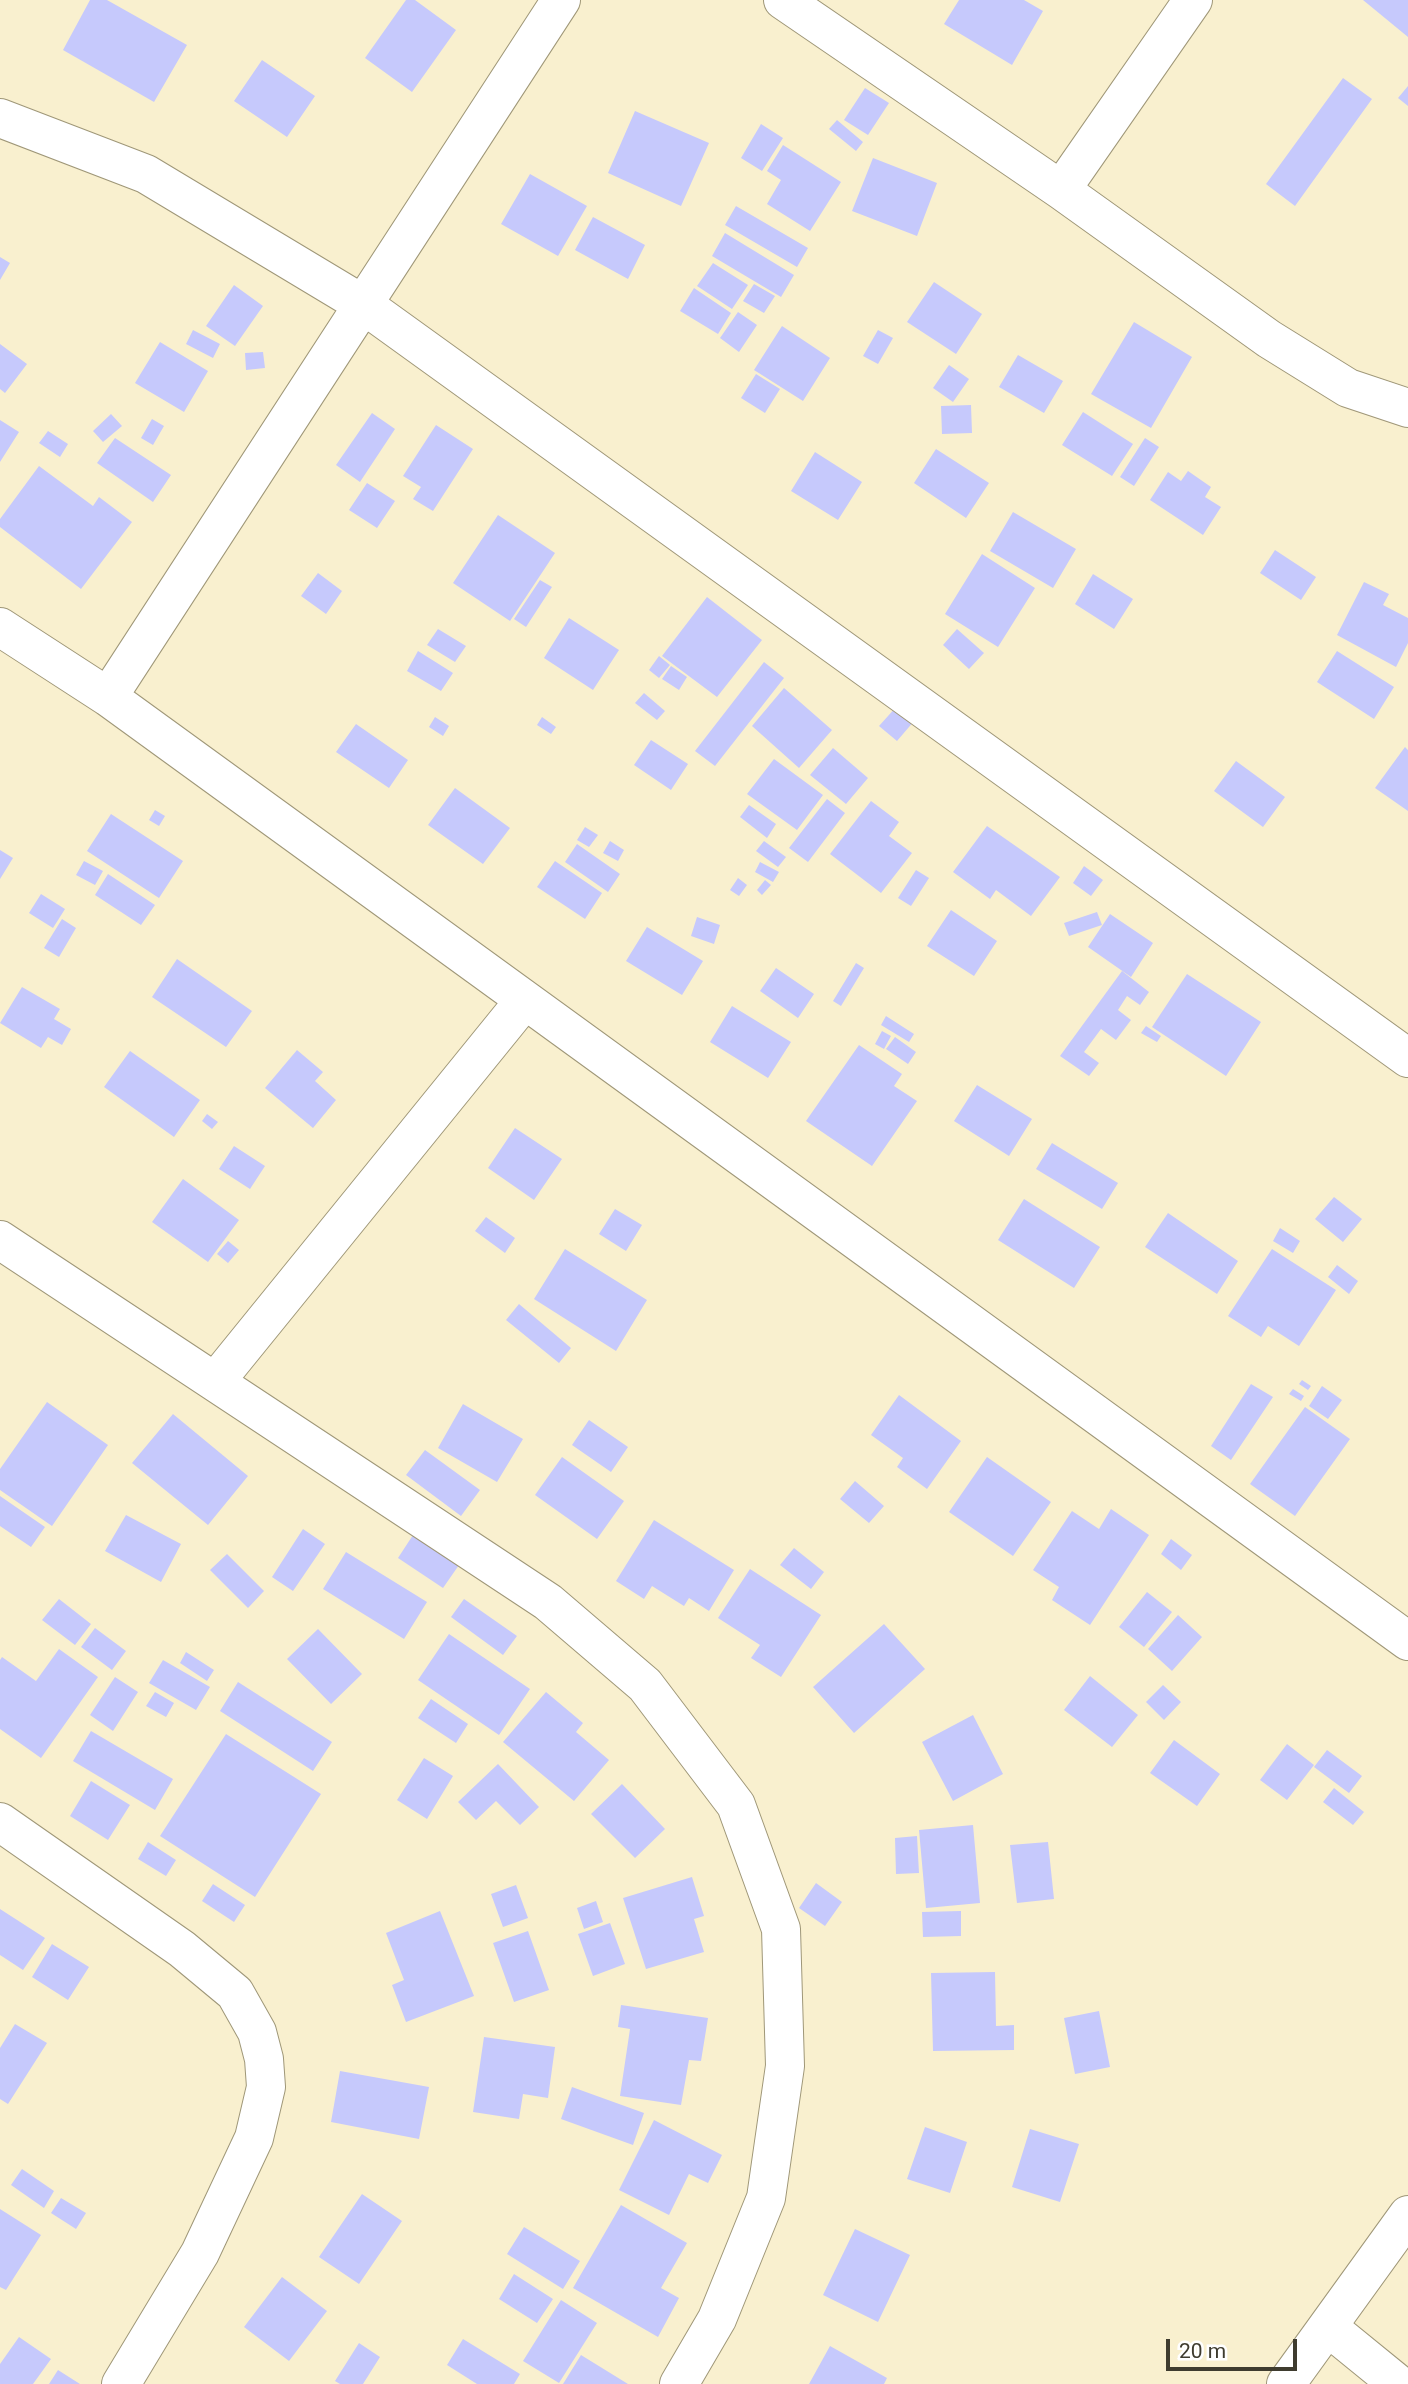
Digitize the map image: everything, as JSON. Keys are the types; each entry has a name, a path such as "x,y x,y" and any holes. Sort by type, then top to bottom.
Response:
{"street":[{"path":"108,697 561,0"},
{"path":"783,0 1061,190 1269,339 1348,388 1408,408"},
{"path":"1061,190 1193,0"},
{"path":"0,118 146,174 364,305 1408,1058"},
{"path":"0,627 108,697 1408,1641"},
{"path":"215,1382 524,1001"},
{"path":"0,1240 548,1602 645,1685 736,1805 781,1930 786,2066 766,2198 717,2319 679,2384"},
{"path":"0,1822 182,1950 235,1993 257,2032 264,2059 266,2087 254,2138 200,2253 121,2384"},
{"path":"1286,2384 1408,2215"},
{"path":"1328,2327 1400,2380"}],"building":[{"path":"90,0 107,0 187,45 154,102 63,50"},
{"path":"406,0 415,0 456,30 412,92 365,58"},
{"path":"959,0 1024,0 1043,11 1012,65 944,24"},
{"path":"1363,0 1408,0 1408,37"},
{"path":"262,60 315,96 287,137 234,101"},
{"path":"1343,78 1372,99 1295,206 1266,184"},
{"path":"1408,86 1408,106 1398,98"},
{"path":"865,88 889,103 868,135 844,120"},
{"path":"635,111 709,143 681,206 608,173"},
{"path":"837,120 863,142 856,151 829,129"},
{"path":"761,124 783,138 762,171 741,158"},
{"path":"783,145 841,182 810,231 767,204 781,180 767,171"},
{"path":"873,158 937,183 917,236 852,211"},
{"path":"530,174 587,206 558,256 501,224"},
{"path":"736,206 808,248 797,267 725,225"},
{"path":"593,217 645,245 628,279 575,250"},
{"path":"725,233 794,275 781,297 712,256"},
{"path":"0,257 10,263 0,280"},
{"path":"713,263 748,285 732,309 697,286"},
{"path":"934,282 982,314 956,354 907,322"},
{"path":"754,284 775,296 764,313 743,301"},
{"path":"234,285 263,306 235,346 206,326"},
{"path":"694,288 731,313 718,334 680,311"},
{"path":"738,312 757,325 739,352 720,338"},
{"path":"1134,322 1192,357 1151,428 1091,394"},
{"path":"782,326 830,358 803,401 754,370"},
{"path":"193,330 220,344 213,358 186,344"},
{"path":"878,330 893,338 878,364 863,356"},
{"path":"160,342 208,371 184,412 135,383"},
{"path":"0,344 27,364 5,393 0,389"},
{"path":"263,352 265,368 246,370 245,353"},
{"path":"1018,355 1063,381 1044,413 999,387"},
{"path":"949,365 969,379 953,402 933,388"},
{"path":"756,374 780,389 765,413 741,398"},
{"path":"971,405 972,433 942,434 941,406"},
{"path":"1083,412 1133,444 1112,476 1062,445"},
{"path":"372,413 395,429 360,482 336,465"},
{"path":"111,414 122,426 103,442 93,431"},
{"path":"152,419 164,426 153,445 141,438"},
{"path":"0,420 19,432 0,462"},
{"path":"436,425 473,449 433,511 413,499 421,487 403,476"},
{"path":"48,431 68,444 60,457 39,443"},
{"path":"115,438 171,475 153,502 97,463"},
{"path":"1145,438 1159,447 1134,486 1120,477"},
{"path":"936,449 989,483 966,518 914,483"},
{"path":"815,452 862,482 838,520 791,491"},
{"path":"39,466 93,506 99,497 132,522 81,589 0,527 0,519"},
{"path":"1188,471 1211,487 1205,497 1221,507 1203,535 1150,500 1168,472 1181,481"},
{"path":"367,483 395,501 377,528 349,510"},
{"path":"1013,512 1076,549 1053,588 990,551"},
{"path":"498,515 555,553 510,621 453,583"},
{"path":"1275,550 1316,577 1301,600 1260,573"},
{"path":"982,554 1035,588 998,647 945,614"},
{"path":"318,573 342,591 326,614 301,596"},
{"path":"1093,574 1133,599 1114,629 1075,604"},
{"path":"540,580 552,587 526,627 514,619"},
{"path":"1364,582 1389,594 1383,605 1408,618 1408,643 1396,667 1337,635"},
{"path":"707,597 762,640 717,697 662,656"},
{"path":"569,618 619,650 593,690 544,658"},
{"path":"438,629 466,646 455,662 427,645"},
{"path":"957,629 984,653 969,669 943,645"},
{"path":"418,651 453,673 441,691 407,671"},
{"path":"1337,651 1394,687 1374,719 1317,682"},
{"path":"659,656 670,665 659,678 649,670"},
{"path":"764,662 784,678 715,766 695,751"},
{"path":"671,666 687,677 679,690 662,679"},
{"path":"784,688 832,730 799,768 752,726"},
{"path":"644,693 665,711 657,720 635,703"},
{"path":"897,706 915,720 897,741 879,726"},
{"path":"435,717 449,726 443,736 429,727"},
{"path":"542,717 556,727 551,734 537,725"},
{"path":"356,724 408,760 389,788 336,752"},
{"path":"651,740 688,764 671,790 634,765"},
{"path":"1405,747 1408,750 1408,811 1375,788"},
{"path":"833,748 868,778 846,804 810,775"},
{"path":"774,759 823,795 797,830 747,794"},
{"path":"1236,761 1285,797 1263,827 1214,791"},
{"path":"455,788 510,828 483,864 428,825"},
{"path":"827,799 845,813 808,862 789,848"},
{"path":"871,801 899,822 889,836 912,853 881,893 830,854"},
{"path":"749,805 776,824 767,838 740,817"},
{"path":"155,810 165,816 159,826 149,820"},
{"path":"111,814 183,861 159,898 87,851"},
{"path":"987,826 1060,877 1031,916 996,890 990,899 953,872"},
{"path":"585,827 598,835 589,847 577,840"},
{"path":"610,841 624,850 618,861 603,853"},
{"path":"764,841 786,857 778,867 756,851"},
{"path":"577,844 620,874 608,892 565,862"},
{"path":"0,850 13,858 0,879"},
{"path":"84,861 103,871 95,885 76,875"},
{"path":"555,861 602,893 585,919 537,887"},
{"path":"760,862 779,872 773,882 755,872"},
{"path":"1084,866 1103,880 1091,896 1073,883"},
{"path":"916,870 929,878 911,906 898,898"},
{"path":"108,874 155,905 141,925 95,895"},
{"path":"738,878 747,885 739,896 730,890"},
{"path":"765,880 771,885 762,895 757,890"},
{"path":"41,894 65,909 53,928 29,913"},
{"path":"951,910 997,941 974,976 927,946"},
{"path":"1097,912 1102,925 1069,936 1064,923"},
{"path":"1110,914 1153,943 1131,977 1088,947"},
{"path":"697,917 720,925 714,944 691,936"},
{"path":"62,919 76,928 59,957 44,948"},
{"path":"647,927 703,961 682,995 626,961"},
{"path":"177,959 252,1011 226,1047 152,997"},
{"path":"856,963 864,968 841,1006 833,1001"},
{"path":"776,968 814,994 798,1018 760,991"},
{"path":"1122,971 1149,992 1140,1005 1127,996 1118,1010 1131,1020 1116,1040 1101,1029 1084,1052 1099,1063 1089,1076 1060,1056"},
{"path":"1187,974 1261,1022 1226,1076 1152,1027"},
{"path":"22,987 60,1009 54,1019 71,1029 62,1045 48,1037 41,1048 0,1023"},
{"path":"732,1006 791,1042 768,1078 710,1042"},
{"path":"886,1016 914,1034 909,1042 881,1025"},
{"path":"1146,1026 1161,1036 1157,1042 1141,1033"},
{"path":"882,1031 891,1036 884,1049 875,1044"},
{"path":"895,1037 916,1052 908,1064 886,1049"},
{"path":"859,1045 902,1074 894,1086 917,1101 872,1166 806,1121"},
{"path":"297,1050 323,1072 315,1081 336,1100 313,1128 265,1088"},
{"path":"130,1051 200,1100 174,1137 104,1087"},
{"path":"977,1085 1032,1119 1009,1156 954,1121"},
{"path":"207,1114 218,1122 212,1129 202,1121"},
{"path":"515,1128 562,1159 534,1200 488,1168"},
{"path":"1052,1143 1118,1183 1102,1209 1036,1169"},
{"path":"234,1146 265,1166 250,1189 219,1169"},
{"path":"183,1179 239,1220 208,1262 152,1222"},
{"path":"1334,1197 1362,1219 1343,1242 1315,1219"},
{"path":"1024,1199 1100,1247 1074,1288 998,1240"},
{"path":"615,1209 642,1225 626,1251 599,1234"},
{"path":"1168,1213 1238,1261 1217,1294 1145,1247"},
{"path":"486,1217 515,1238 505,1253 475,1231"},
{"path":"1280,1228 1300,1241 1293,1253 1273,1241"},
{"path":"228,1241 239,1250 228,1263 217,1254"},
{"path":"565,1249 647,1300 616,1351 534,1299"},
{"path":"1272,1249 1336,1290 1299,1346 1268,1326 1261,1337 1228,1316"},
{"path":"1337,1265 1358,1281 1349,1294 1328,1277"},
{"path":"519,1304 571,1348 559,1363 506,1320"},
{"path":"1302,1380 1311,1386 1308,1390 1299,1384"},
{"path":"1251,1384 1273,1397 1231,1460 1211,1446"},
{"path":"1322,1386 1342,1400 1328,1419 1309,1406"},
{"path":"1293,1389 1304,1396 1301,1401 1289,1394"},
{"path":"899,1395 961,1441 927,1489 897,1467 903,1458 871,1435"},
{"path":"47,1402 108,1445 52,1526 0,1490 0,1469"},
{"path":"463,1404 523,1439 497,1482 438,1448"},
{"path":"1305,1407 1350,1439 1295,1516 1250,1484"},
{"path":"173,1414 248,1476 208,1525 132,1463"},
{"path":"589,1420 628,1447 611,1472 572,1445"},
{"path":"425,1450 480,1490 461,1516 406,1475"},
{"path":"562,1457 624,1501 597,1539 535,1495"},
{"path":"987,1457 1051,1502 1013,1556 949,1512"},
{"path":"855,1481 884,1506 869,1523 840,1499"},
{"path":"0,1496 45,1527 31,1547 0,1526"},
{"path":"1111,1509 1149,1535 1090,1625 1052,1600 1059,1587 1033,1570 1072,1511 1099,1529"},
{"path":"126,1515 181,1544 161,1582 105,1551"},
{"path":"654,1520 734,1570 709,1611 689,1598 684,1606 652,1586 644,1599 616,1581"},
{"path":"303,1529 325,1544 293,1591 272,1577"},
{"path":"413,1535 459,1565 443,1588 398,1558"},
{"path":"1171,1539 1192,1555 1181,1570 1161,1554"},
{"path":"794,1548 824,1572 811,1589 780,1565"},
{"path":"346,1552 427,1602 404,1639 323,1589"},
{"path":"227,1554 264,1591 248,1608 210,1570"},
{"path":"750,1569 821,1615 781,1677 751,1658 760,1645 718,1618"},
{"path":"1147,1592 1172,1612 1144,1647 1119,1627"},
{"path":"59,1599 91,1624 75,1645 42,1620"},
{"path":"464,1599 517,1636 503,1655 451,1617"},
{"path":"1178,1615 1202,1637 1172,1671 1148,1649"},
{"path":"884,1624 925,1669 854,1733 813,1687"},
{"path":"95,1628 126,1651 112,1670 81,1647"},
{"path":"318,1629 362,1674 331,1704 287,1659"},
{"path":"449,1634 530,1689 499,1735 418,1680"},
{"path":"59,1649 98,1677 41,1758 0,1729 0,1660 2,1657 36,1681"},
{"path":"186,1652 214,1670 207,1681 180,1663"},
{"path":"163,1660 210,1687 196,1710 149,1683"},
{"path":"1090,1676 1138,1715 1112,1747 1064,1710"},
{"path":"115,1677 138,1692 113,1731 90,1715"},
{"path":"238,1682 332,1742 313,1771 220,1711"},
{"path":"1163,1685 1181,1702 1164,1720 1146,1702"},
{"path":"155,1692 174,1703 166,1717 146,1706"},
{"path":"546,1692 583,1723 576,1732 609,1760 574,1801 503,1742"},
{"path":"431,1699 468,1724 456,1743 418,1718"},
{"path":"973,1715 1003,1774 953,1801 922,1742"},
{"path":"91,1731 173,1779 155,1810 73,1761"},
{"path":"226,1734 321,1794 255,1897 160,1836"},
{"path":"1174,1740 1220,1774 1197,1806 1150,1773"},
{"path":"1287,1744 1314,1765 1287,1800 1260,1780"},
{"path":"1327,1750 1362,1776 1349,1793 1314,1767"},
{"path":"424,1758 453,1776 427,1819 397,1800"},
{"path":"498,1764 539,1807 520,1825 496,1801 476,1820 458,1802"},
{"path":"91,1781 130,1805 108,1840 70,1816"},
{"path":"622,1784 665,1829 635,1858 591,1814"},
{"path":"1334,1788 1364,1812 1353,1825 1323,1802"},
{"path":"973,1825 980,1903 926,1908 919,1830"},
{"path":"917,1836 919,1873 896,1874 895,1838"},
{"path":"148,1842 176,1860 166,1876 138,1859"},
{"path":"1048,1842 1054,1899 1017,1903 1010,1845"},
{"path":"692,1877 704,1916 694,1919 704,1952 646,1969 623,1898"},
{"path":"816,1883 842,1902 825,1926 799,1908"},
{"path":"213,1884 245,1905 234,1922 202,1901"},
{"path":"516,1885 528,1918 503,1927 491,1894"},
{"path":"596,1901 603,1922 584,1929 577,1908"},
{"path":"0,1909 45,1938 23,1970 0,1955"},
{"path":"440,1911 474,1996 406,2022 392,1985 404,1980 386,1933"},
{"path":"961,1911 961,1936 923,1937 922,1912"},
{"path":"610,1923 625,1964 593,1976 578,1934"},
{"path":"528,1931 549,1990 514,2002 493,1943"},
{"path":"52,1944 89,1967 68,2000 32,1977"},
{"path":"995,1972 996,2026 1014,2025 1014,2050 933,2051 931,1973"},
{"path":"621,2005 708,2018 701,2061 689,2060 681,2105 620,2096 630,2029 618,2027"},
{"path":"1099,2011 1110,2067 1075,2074 1064,2018"},
{"path":"15,2024 47,2043 8,2104 0,2099 0,2048"},
{"path":"484,2037 555,2047 548,2098 523,2094 519,2119 473,2112"},
{"path":"340,2071 429,2087 419,2139 331,2122"},
{"path":"572,2087 644,2113 633,2145 561,2119"},
{"path":"654,2120 722,2155 708,2183 689,2174 669,2215 619,2190"},
{"path":"925,2127 967,2142 950,2193 907,2179"},
{"path":"1030,2129 1079,2144 1060,2202 1012,2187"},
{"path":"22,2169 54,2191 44,2208 11,2185"},
{"path":"362,2194 402,2221 359,2284 319,2257"},
{"path":"61,2198 86,2213 76,2229 51,2213"},
{"path":"621,2205 687,2243 661,2288 679,2298 658,2337 573,2288"},
{"path":"0,2209 41,2235 6,2290 0,2287"},
{"path":"524,2227 580,2261 563,2289 507,2254"},
{"path":"855,2229 910,2255 878,2322 823,2295"},
{"path":"514,2274 553,2299 537,2323 499,2299"},
{"path":"282,2277 327,2311 289,2361 244,2327"},
{"path":"561,2300 597,2323 559,2383 523,2361"},
{"path":"19,2337 51,2359 33,2384 0,2384 0,2364"},
{"path":"463,2339 520,2374 514,2384 477,2384 447,2365"},
{"path":"359,2343 380,2357 363,2384 340,2384 335,2381"},
{"path":"830,2346 887,2378 884,2384 809,2384"},
{"path":"581,2355 628,2384 563,2384"},
{"path":"58,2370 80,2384 49,2384"}]}
